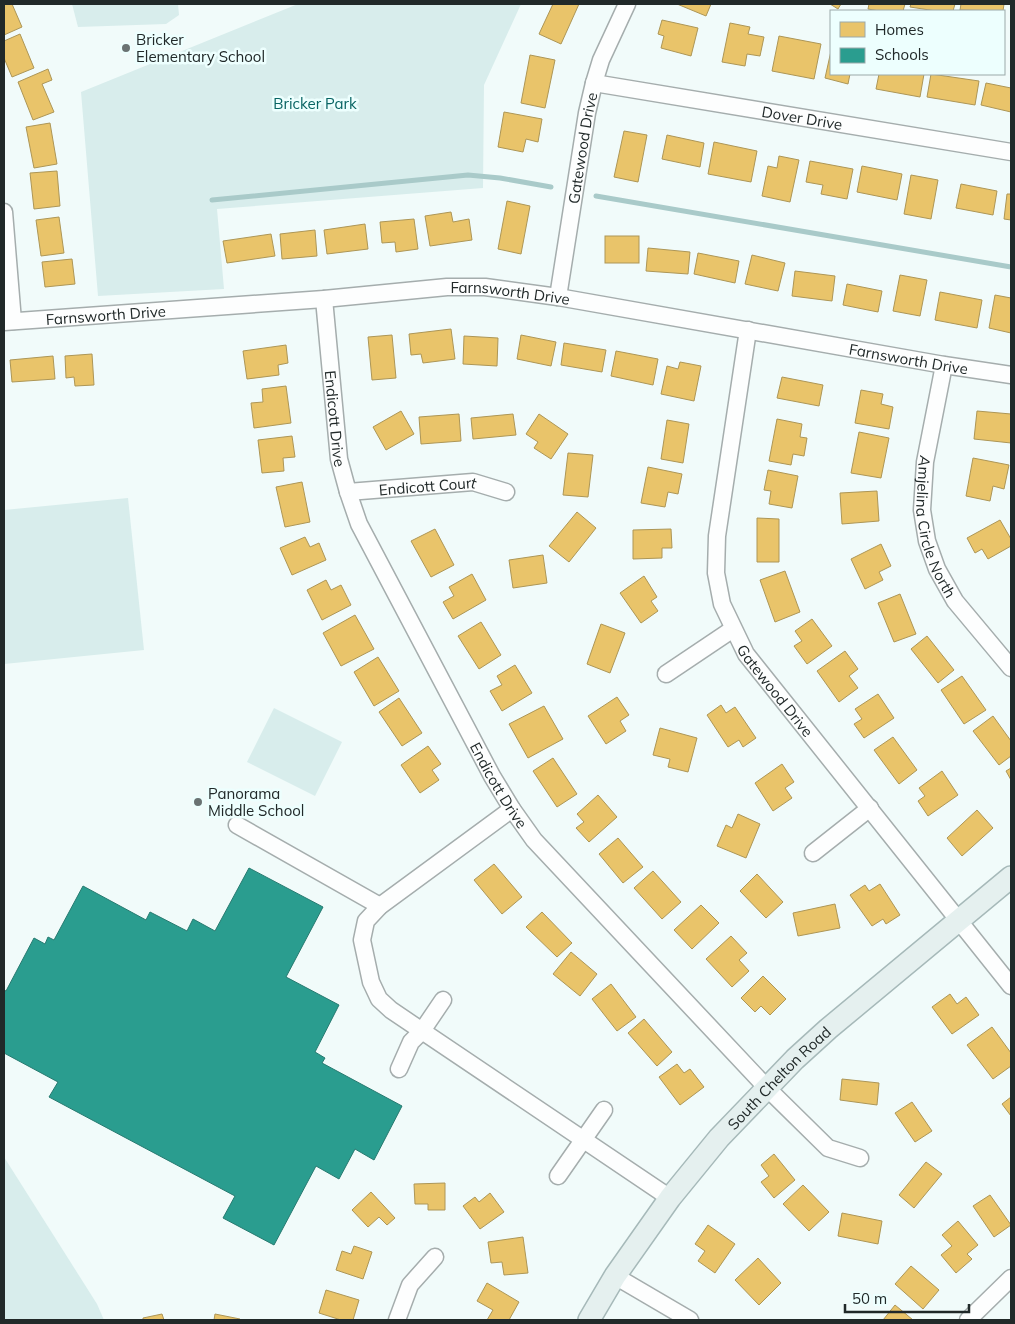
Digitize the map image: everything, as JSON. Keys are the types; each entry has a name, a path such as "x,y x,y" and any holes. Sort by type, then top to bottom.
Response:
{"main road":[{"name":"South Chelton Road","path":"589,1320 615,1276 670,1198 719,1138 795,1059 828,1029 1011,876"}],"street":[{"name":"Gatewood Drive","path":"558,297 587,113 594,82 601,60 626,4"},
{"name":"Dover Drive","path":"594,82 1011,152"},
{"path":"4,212 9,322"},
{"name":"Farnsworth Drive","path":"9,322 324,299 447,286 485,287 558,297 944,365 1011,375"},
{"name":"Endicott Drive","path":"324,299 339,459 359,524 492,776 512,809 534,840 767,1088 828,1148 860,1158"},
{"name":"Gatewood Drive","path":"748,330 717,536 716,573 722,604 746,654 1011,986"},
{"name":"Amjelina Circle North","path":"944,365 925,462 922,510 927,541 937,569 955,601 1011,668"},
{"name":"Endicott Court","path":"348,492 473,482 506,492"},
{"path":"666,674 734,629"},
{"path":"813,853 870,808"},
{"path":"512,809 380,906 366,921 362,940 371,982 379,998 391,1010 670,1198"},
{"path":"237,825 380,906"},
{"path":"399,1069 412,1042 444,1000"},
{"path":"558,1176 604,1110"},
{"path":"398,1320 410,1285 435,1257"},
{"path":"615,1276 690,1320"},
{"path":"968,1320 1011,1278"}],"green space":[{"path":"72,4 178,4 179,15 166,24 78,27"},
{"name":"Bricker Park","path":"298,4 521,4 484,85 483,188 217,209 224,289 98,296 81,92"},
{"path":"128,498 144,650 4,664 4,510"},
{"path":"274,708 342,742 315,796 247,762"},
{"path":"4,1157 97,1304 104,1320 4,1320"}],"building: Homes":[{"path":"4,4 12,4 22,27 4,35"},
{"path":"553,4 579,4 561,44 539,34"},
{"path":"677,4 711,4 706,16"},
{"path":"830,4 841,4 838,9"},
{"path":"869,4 905,4 903,10 868,9"},
{"path":"911,4 955,4 953,10 930,10 910,7"},
{"path":"961,4 1004,4 1003,10 960,10"},
{"path":"662,20 698,28 691,56 661,48 664,36 658,34"},
{"path":"730,23 750,27 748,34 764,37 760,56 747,54 745,66 722,62"},
{"path":"20,34 34,68 12,77 4,58 4,41"},
{"path":"779,36 821,44 814,79 772,71"},
{"path":"530,55 555,60 545,108 521,103"},
{"path":"830,56 830,75 850,75 848,84 825,78"},
{"path":"48,69 52,80 42,84 54,112 33,120 18,82"},
{"path":"879,75 924,75 920,97 876,89"},
{"path":"931,75 979,81 975,105 927,97"},
{"path":"986,83 1011,88 1011,112 981,105"},
{"path":"504,112 542,119 538,142 526,139 523,152 498,147"},
{"path":"50,123 57,164 34,168 26,127"},
{"path":"624,131 647,135 638,182 614,177"},
{"path":"667,135 704,143 700,167 662,159"},
{"path":"714,142 757,151 751,182 708,174"},
{"path":"779,156 799,160 790,202 762,196 768,166 777,168"},
{"path":"810,161 853,169 847,199 821,194 823,185 806,182"},
{"path":"862,166 902,174 897,200 857,192"},
{"path":"57,171 60,206 34,209 30,173"},
{"path":"911,175 938,180 931,219 904,214"},
{"path":"961,184 997,191 993,215 956,208"},
{"path":"1007,194 1011,194 1011,220 1004,219"},
{"path":"507,201 530,206 521,254 498,249"},
{"path":"451,212 453,222 469,219 472,240 430,246 425,216"},
{"path":"59,217 64,253 41,256 36,220"},
{"path":"414,219 418,249 396,252 395,242 382,243 380,222"},
{"path":"365,224 368,249 327,254 324,230"},
{"path":"315,230 317,256 282,259 280,234"},
{"path":"271,234 275,256 227,263 223,241"},
{"path":"605,236 639,236 639,263 605,263"},
{"path":"648,248 690,252 688,274 646,271"},
{"path":"698,253 739,261 735,283 694,274"},
{"path":"752,255 785,263 778,291 745,284"},
{"path":"72,259 75,284 45,287 42,262"},
{"path":"795,271 835,276 832,301 792,296"},
{"path":"900,275 927,280 920,316 893,311"},
{"path":"847,284 882,291 878,312 843,305"},
{"path":"940,292 982,300 977,328 935,320"},
{"path":"995,295 1011,298 1011,333 989,328"},
{"path":"451,329 455,359 423,363 421,354 411,355 409,334"},
{"path":"392,335 396,378 372,380 368,337"},
{"path":"521,335 556,342 551,366 517,359"},
{"path":"464,336 498,338 497,366 463,364"},
{"path":"564,343 606,350 602,372 561,365"},
{"path":"286,345 288,363 278,365 279,375 247,379 243,351"},
{"path":"616,351 658,359 653,385 611,376"},
{"path":"92,354 94,385 75,386 74,377 66,378 65,356"},
{"path":"53,356 55,379 12,382 10,360"},
{"path":"680,362 701,366 694,401 661,394 667,366 678,369"},
{"path":"782,377 823,385 819,406 777,398"},
{"path":"286,386 291,423 254,428 251,403 263,402 262,389"},
{"path":"861,390 883,394 881,404 893,407 889,429 855,423"},
{"path":"401,411 414,434 386,450 373,427"},
{"path":"977,411 1011,414 1011,443 974,439"},
{"path":"459,414 461,441 421,444 419,417"},
{"path":"513,414 516,435 473,439 471,418"},
{"path":"539,414 568,434 551,459 534,448 538,442 526,434"},
{"path":"777,419 802,424 800,437 807,438 804,456 793,454 791,465 769,461"},
{"path":"667,420 689,424 683,463 661,459"},
{"path":"859,432 889,438 881,478 851,473"},
{"path":"292,436 295,457 283,458 284,471 262,473 258,440"},
{"path":"568,453 593,455 588,497 563,495"},
{"path":"973,458 1009,465 1004,489 993,486 990,501 966,496"},
{"path":"648,467 682,474 678,494 668,492 665,507 641,503"},
{"path":"768,470 798,476 792,508 769,504 771,491 764,490"},
{"path":"302,482 310,522 285,527 276,487"},
{"path":"877,491 879,521 842,524 840,493"},
{"path":"577,512 596,528 569,562 549,546"},
{"path":"757,518 779,519 779,562 757,562"},
{"path":"1000,520 1011,539 1011,546 988,559 982,549 975,553 967,538"},
{"path":"435,529 454,565 431,577 411,541"},
{"path":"671,529 672,548 662,548 662,558 633,559 633,530"},
{"path":"305,537 310,547 319,543 326,560 292,575 280,548"},
{"path":"881,544 891,566 879,572 883,580 865,589 851,559"},
{"path":"543,555 547,583 513,588 509,560"},
{"path":"785,571 800,612 775,622 760,580"},
{"path":"472,574 486,600 453,619 443,602 454,596 449,587"},
{"path":"644,576 657,597 651,601 658,611 641,623 620,593"},
{"path":"326,580 331,590 341,585 351,605 322,620 307,590"},
{"path":"900,594 916,634 894,642 878,603"},
{"path":"355,615 374,649 341,666 323,633"},
{"path":"812,619 832,646 807,664 794,646 802,641 795,631"},
{"path":"481,622 501,655 479,669 458,636"},
{"path":"601,624 625,633 610,673 587,664"},
{"path":"927,636 954,670 938,683 911,649"},
{"path":"845,651 858,669 849,676 858,688 839,702 817,671"},
{"path":"378,657 399,691 374,706 354,672"},
{"path":"515,665 532,693 502,711 490,691 502,685 497,676"},
{"path":"962,676 986,710 964,724 941,690"},
{"path":"878,694 894,718 864,738 854,724 862,719 855,709"},
{"path":"617,697 629,715 620,721 626,731 606,744 588,716"},
{"path":"399,698 422,733 402,746 379,712"},
{"path":"721,705 726,713 735,707 756,738 743,747 739,740 728,747 707,715"},
{"path":"544,706 563,739 528,758 509,724"},
{"path":"993,716 1011,741 1011,756 999,765 973,731"},
{"path":"660,728 697,738 688,772 668,767 670,759 653,755"},
{"path":"893,737 917,770 899,784 874,750"},
{"path":"428,746 441,764 432,770 439,780 420,793 401,765"},
{"path":"553,758 577,794 557,807 533,771"},
{"path":"782,764 794,782 785,788 792,798 773,811 755,783"},
{"path":"1011,768 1011,780 1006,771"},
{"path":"942,771 958,795 928,816 918,801 925,796 919,788"},
{"path":"598,795 617,817 589,842 576,828 584,822 577,814"},
{"path":"977,810 993,828 962,856 947,838"},
{"path":"738,814 760,824 746,858 717,846 726,825 732,828"},
{"path":"618,838 643,867 623,883 599,854"},
{"path":"494,864 522,897 502,914 474,880"},
{"path":"653,871 681,902 662,919 634,888"},
{"path":"757,874 783,902 766,918 740,891"},
{"path":"880,884 900,915 886,924 883,919 872,926 850,895 865,885 869,891"},
{"path":"835,904 840,928 798,936 793,913"},
{"path":"701,905 719,923 692,949 674,930"},
{"path":"542,912 572,943 557,957 526,927"},
{"path":"731,936 747,953 739,960 749,971 732,987 706,959"},
{"path":"571,952 597,974 580,996 553,974"},
{"path":"763,976 786,999 770,1015 761,1006 755,1012 741,998"},
{"path":"611,984 636,1017 617,1031 592,999"},
{"path":"950,994 957,1004 966,997 979,1015 952,1034 932,1007"},
{"path":"644,1019 672,1052 657,1066 628,1033"},
{"path":"992,1027 1011,1053 1011,1066 993,1079 967,1045"},
{"path":"677,1064 684,1073 690,1069 704,1087 680,1105 659,1077"},
{"path":"842,1079 879,1083 877,1105 840,1100"},
{"path":"1011,1097 1011,1116 1002,1104"},
{"path":"912,1102 932,1131 915,1142 895,1113"},
{"path":"774,1154 795,1180 774,1198 761,1182 769,1176 761,1165"},
{"path":"926,1162 942,1174 914,1208 899,1195"},
{"path":"445,1183 445,1210 428,1210 428,1204 415,1204 414,1184"},
{"path":"803,1185 829,1212 809,1231 783,1204"},
{"path":"371,1192 395,1218 387,1225 379,1217 368,1227 352,1210"},
{"path":"490,1193 504,1212 480,1229 463,1206 475,1197 479,1202"},
{"path":"990,1195 1011,1225 994,1237 973,1206"},
{"path":"842,1213 882,1221 878,1244 838,1236"},
{"path":"958,1221 978,1245 967,1254 972,1259 956,1273 941,1255 952,1246 942,1235"},
{"path":"708,1225 735,1244 715,1273 698,1261 705,1251 695,1244"},
{"path":"523,1237 528,1273 504,1275 502,1262 491,1263 488,1242"},
{"path":"354,1246 372,1252 363,1279 336,1270 342,1251 351,1254"},
{"path":"758,1258 781,1283 759,1305 735,1280"},
{"path":"911,1266 939,1290 923,1309 895,1284"},
{"path":"487,1283 519,1302 509,1320 487,1320 493,1310 477,1301"},
{"path":"326,1290 359,1300 353,1320 341,1320 319,1313"},
{"path":"895,1305 913,1320 883,1320"},
{"path":"162,1314 164,1320 143,1320 143,1318"},
{"path":"215,1314 240,1319 240,1320 214,1320"}],"building: Schools":[{"path":"249,868 323,907 286,977 339,1005 315,1052 325,1058 322,1063 402,1106 374,1160 355,1149 339,1179 316,1166 274,1245 223,1218 235,1196 49,1097 58,1082 4,1053 4,990 6,991 34,938 45,944 48,937 54,940 83,886 146,920 150,912 187,931 193,919 215,931"}],"waterway":[{"path":"212,200 468,175 500,178 551,187"},
{"path":"596,196 1011,267"}],"place":[{"name":"Bricker Elementary School","path":"126,48"},
{"name":"Panorama Middle School","path":"198,802"}]}
